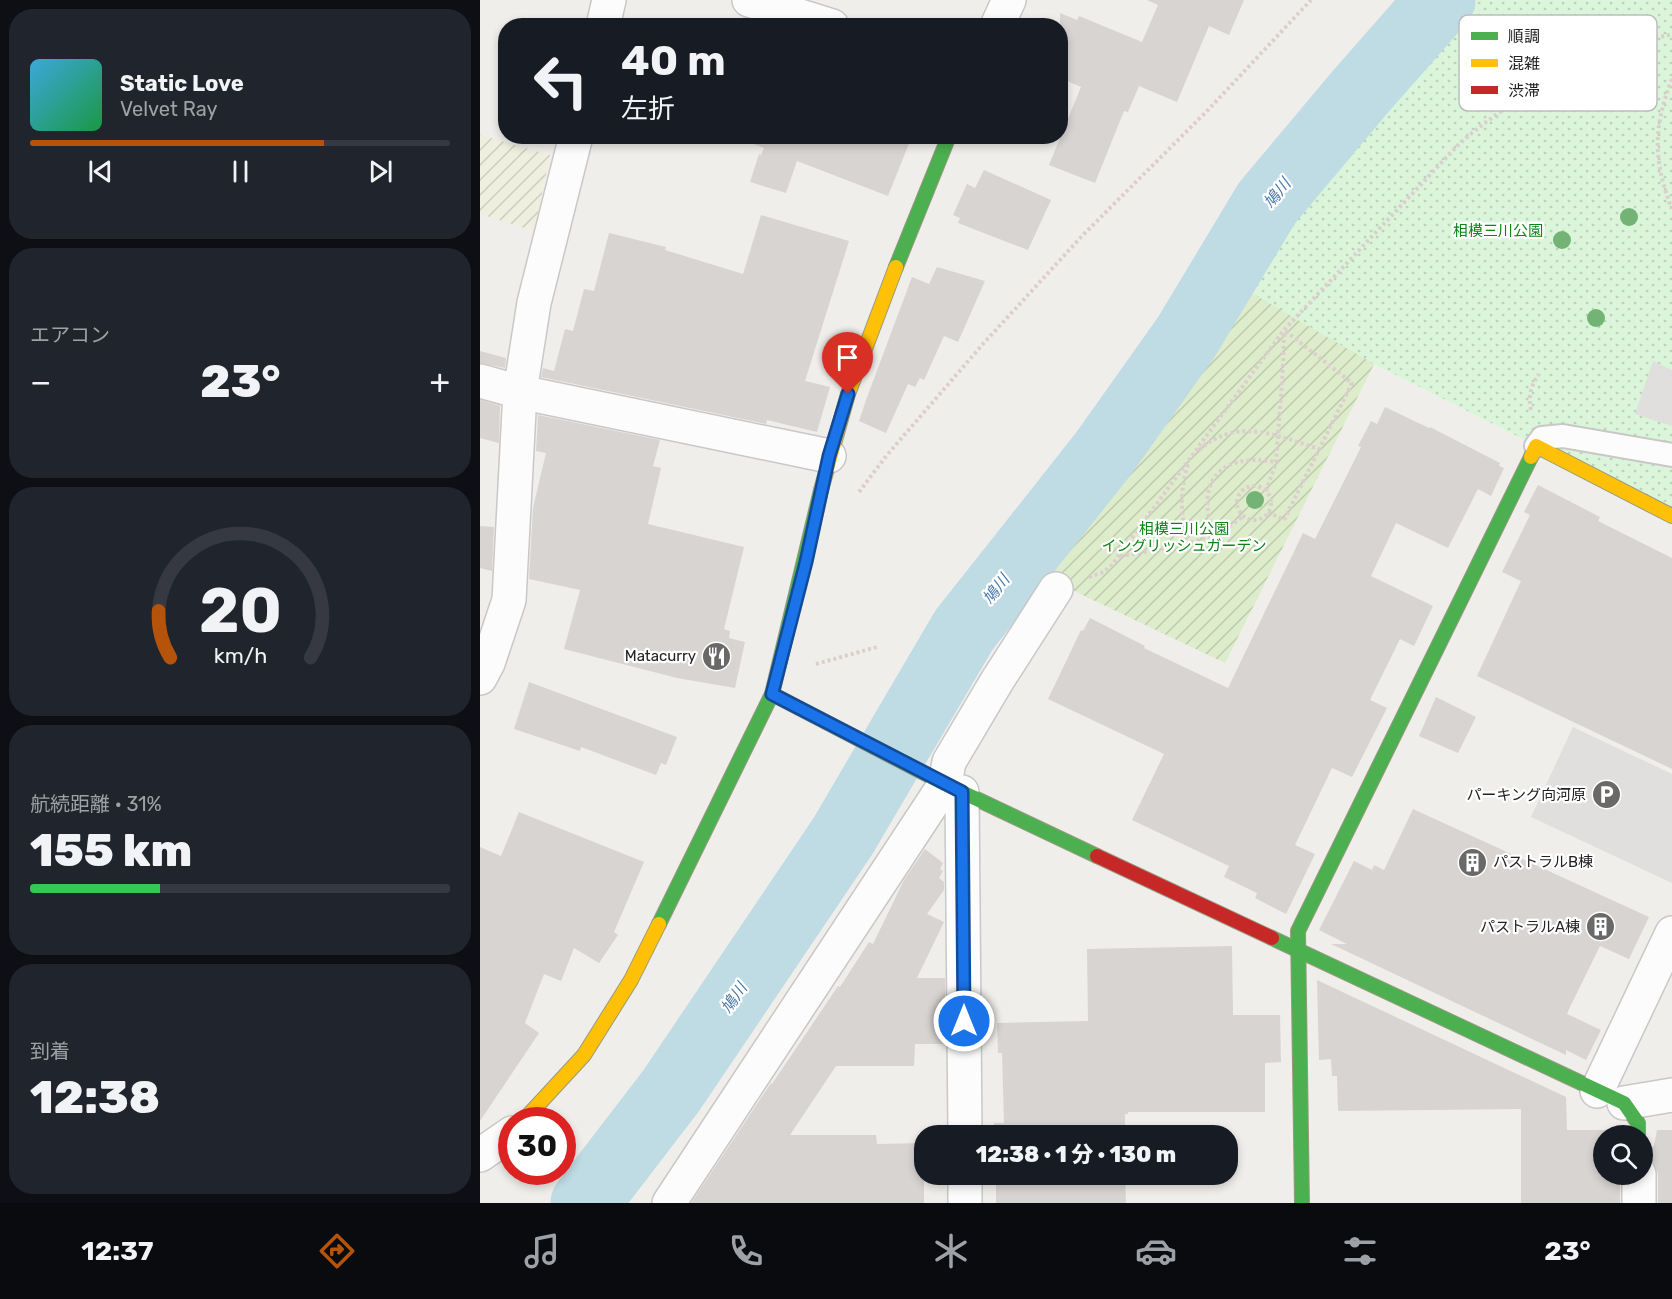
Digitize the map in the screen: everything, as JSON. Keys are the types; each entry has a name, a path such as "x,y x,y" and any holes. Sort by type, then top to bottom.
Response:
{"street":[{"path":"605,18 609,0"},
{"path":"749,0 806,18"},
{"path":"1001,18 1009,0"},
{"path":"480,678 488,663 509,600 520,393 534,303 574,144"},
{"path":"536,1107 584,1054 631,980 772,694 806,562 829,456 848,394 946,144"},
{"path":"480,381 520,393 829,456"},
{"path":"1302,1203 1298,931 1536,446 1672,516"},
{"path":"964,1125 945,784 949,762 1056,589"},
{"path":"772,694 945,784 1611,1097 1638,1125"},
{"path":"669,1203 945,784"},
{"path":"1611,1097 1672,933"},
{"path":"1611,1097 1672,1095"},
{"path":"480,1155 498,1143"},
{"path":"965,1185 965,1203"},
{"path":"1639,1185 1639,1203"}],"lane":[{"path":"1536,446 1542,438 1563,436 1672,455"}],"path":[{"path":"853,500 887,455 1074,244 1208,110 1311,0"},
{"path":"1657,38 1672,34"},
{"path":"1672,79 1662,104 1657,138 1658,161 1672,209"},
{"path":"1056,589 1075,577 1091,577 1104,572 1119,556 1284,330 1430,173 1485,121 1500,111"},
{"path":"1266,491 1275,462 1278,437 1284,330"},
{"path":"1268,512 1284,520 1352,383 1284,330"},
{"path":"1189,544 1181,507 1183,486 1192,456 1207,443 1244,430 1260,431 1319,449"},
{"path":"1214,534 1207,517 1206,504 1209,486 1216,476 1239,460 1254,459 1275,462"},
{"path":"1251,486 1261,487 1266,491 1270,500 1268,512 1256,520 1243,516 1236,502 1241,491 1251,486"},
{"path":"1119,556 1202,540 1226,529 1243,516"},
{"path":"826,661 877,647"}],"green space":[{"name":"相模三川公園","path":"1465,0 1672,0 1672,514 1374,364 1225,663 1045,577 1243,288 1294,206"},
{"path":"480,135 498,140 498,144 512,144 550,155 534,231 480,214"},
{"name":"相模三川公園 イングリッシュガーデン","path":"1243,288 1374,364 1225,663 1045,577"}],"shaded area":[{"path":"1653,361 1672,370 1672,426 1635,414"},
{"name":"パーキング向河原","path":"1573,727 1672,774 1672,883 1531,817"}],"building":[{"path":"1147,0 1244,0 1229,35 1209,26 1177,102 1139,86 1128,112 1124,111 1095,183 1049,165 1058,144 1068,144 1068,119 1081,87 1068,81 1068,18 1060,18 1060,13 1077,20 1079,16 1142,42 1158,5"},
{"path":"753,144 909,144 888,196 797,161 786,193 750,182 759,154 761,155 764,148"},
{"path":"984,170 1051,200 1028,250 958,223 960,218 953,215 967,184 975,188"},
{"path":"761,215 849,241 805,381 830,387 817,432 767,420 766,424 541,377 543,368 554,371 565,329 573,331 584,289 594,291 609,233 666,247 665,250 743,274"},
{"path":"937,267 985,281 958,342 944,336 924,380 920,378 915,387 908,384 886,433 859,421 912,277 929,284"},
{"path":"480,351 506,358 505,368 480,363"},
{"path":"480,400 500,406 499,443 480,438"},
{"path":"1385,407 1430,427 1500,463 1499,466 1504,468 1491,496 1478,489 1448,548 1396,523 1371,576 1433,606 1414,646 1400,639 1370,700 1387,708 1352,777 1332,768 1295,845 1315,854 1286,914 1255,898 1257,893 1224,877 1229,866 1132,820 1164,754 1048,699 1081,630 1083,631 1090,618 1145,646 1144,648 1228,688 1303,533 1315,539 1361,447 1358,446 1371,421 1377,424"},
{"path":"538,415 660,440 653,466 661,468 648,524 744,547 724,629 730,631 729,638 745,642 735,688 677,678 564,649 580,590 529,579 533,508 546,453 536,451"},
{"path":"1538,485 1600,517 1598,521 1672,558 1672,769 1477,676 1521,581 1502,572 1530,515 1524,512"},
{"path":"480,526 494,527 492,571 480,568"},
{"path":"529,682 677,737 666,765 661,763 656,775 581,747 580,751 514,729"},
{"path":"1436,697 1476,717 1458,753 1419,736"},
{"path":"1413,809 1649,917 1629,959 1600,946 1570,1007 1567,1014 1601,1030 1586,1060 1566,1050 1566,1055 1331,944 1347,944 1319,930 1354,861 1372,870 1374,865 1384,870"},
{"path":"519,812 644,862 614,932 618,935 599,963 574,948 561,981 544,974 525,1023 539,1033 480,1121 480,847 501,856"},
{"path":"925,849 943,863 940,869 943,871 939,878 944,882 944,890 927,914 944,922 917,978 945,978 945,1044 915,1044 914,1066 836,1066 790,1135 876,1135 877,1144 914,1143 914,1185 924,1185 924,1203 691,1203 838,986 840,987 869,942 873,944 904,880"},
{"path":"1232,946 1233,1015 1280,1015 1281,1062 1265,1063 1265,1112 1128,1112 1125,1114 1125,1125 994,1125 994,1123 1004,1123 1002,1053 998,1053 997,1023 1088,1021 1087,949"},
{"path":"1317,980 1566,1097 1567,1130 1593,1130 1593,1185 1620,1185 1620,1203 1521,1203 1521,1109 1338,1111 1337,1076 1332,1076 1331,1059 1319,1060"},
{"path":"1657,1130 1672,1130 1672,1203 1658,1203 1658,1174 1653,1163"},
{"path":"996,1185 1125,1185 1126,1203 996,1203"}],"waterway":[{"name":"鳩川","path":"585,1203 671,1091 843,836 964,630 1104,453 1187,336 1267,203 1441,0"}],"traffic: fast":[{"path":"896,267 946,144"},
{"path":"1302,1203 1298,931 1531,457"},
{"path":"659,924 772,694 821,490"},
{"path":"772,694 945,784 1097,856"},
{"path":"1272,938 1624,1103 1638,1125"}],"traffic: slow":[{"path":"821,490 848,394 896,267"},
{"path":"1531,457 1536,446 1672,516"},
{"path":"536,1107 584,1055 631,980 659,924"}],"traffic: jam":[{"path":"1097,856 1272,938"}],"place":[{"name":"Matacurry","path":"717,656"},
{"name":"パーキング向河原","path":"1607,795"},
{"name":"パストラルB棟","path":"1472,862"},
{"name":"パストラルA棟","path":"1601,927"}],"route":[{"path":"848,394 829,456 806,562 772,694 962,792 964,1021"}]}
